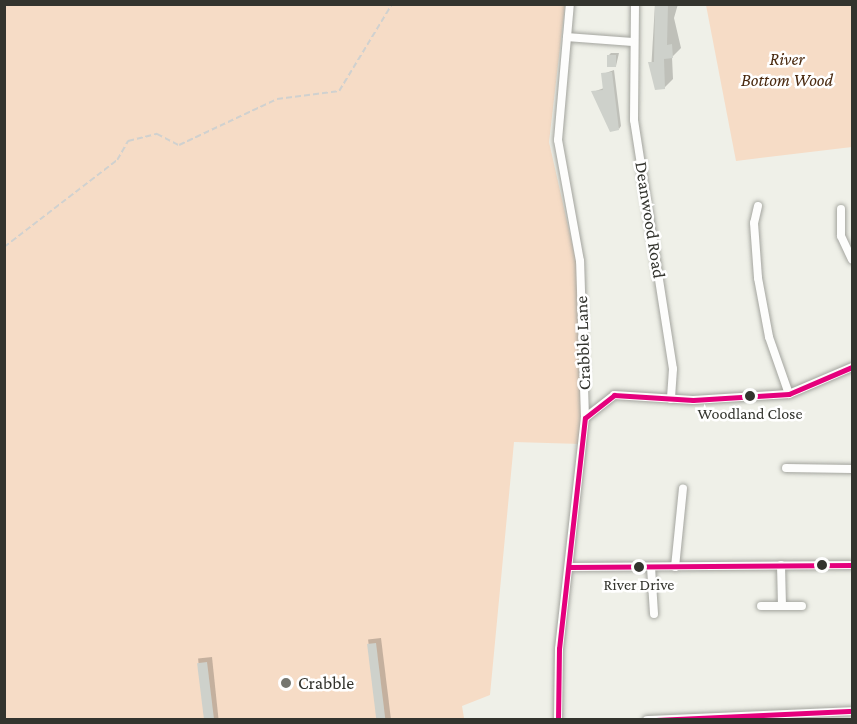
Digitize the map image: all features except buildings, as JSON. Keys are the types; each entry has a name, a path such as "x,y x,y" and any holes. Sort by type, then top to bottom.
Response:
{"street":[{"name":"Crabble Lane","path":"558,720 559,649 571,567 585,418 580,261 558,140 570,4"},
{"name":"Deanwood Road","path":"635,4 632,42 634,120 672,369 670,399"},
{"path":"567,37 632,42"},
{"path":"758,206 754,223 758,278 769,337 789,394"},
{"path":"841,209 841,236 852,260"},
{"path":"585,418 614,395 670,399 789,394 852,367"},
{"path":"786,468 852,470"},
{"path":"675,567 683,488"},
{"path":"781,565 782,606"},
{"path":"571,567 852,565"},
{"path":"651,567 654,614"},
{"path":"761,606 802,606"},
{"path":"647,720 852,711"}],"path":[{"path":"4,247 117,160 128,141 157,134 179,145 277,99 339,91 392,4"}],"green space":[{"path":"4,5 565,5 549,142 578,270 585,418 581,444 514,442 490,695 462,706 464,718 5,719"},
{"name":"River Bottom Wood","path":"706,5 852,5 852,147 736,161"}],"transit line":[{"path":"585,418 614,395 693,400 789,394 852,367"},
{"path":"558,720 559,649 585,418"},
{"path":"571,567 852,565"},
{"path":"658,720 852,711"}],"place":[{"name":"Woodland Close","path":"750,396"},
{"name":"River Drive","path":"639,567"},
{"name":"Crabble","path":"286,683"}]}
